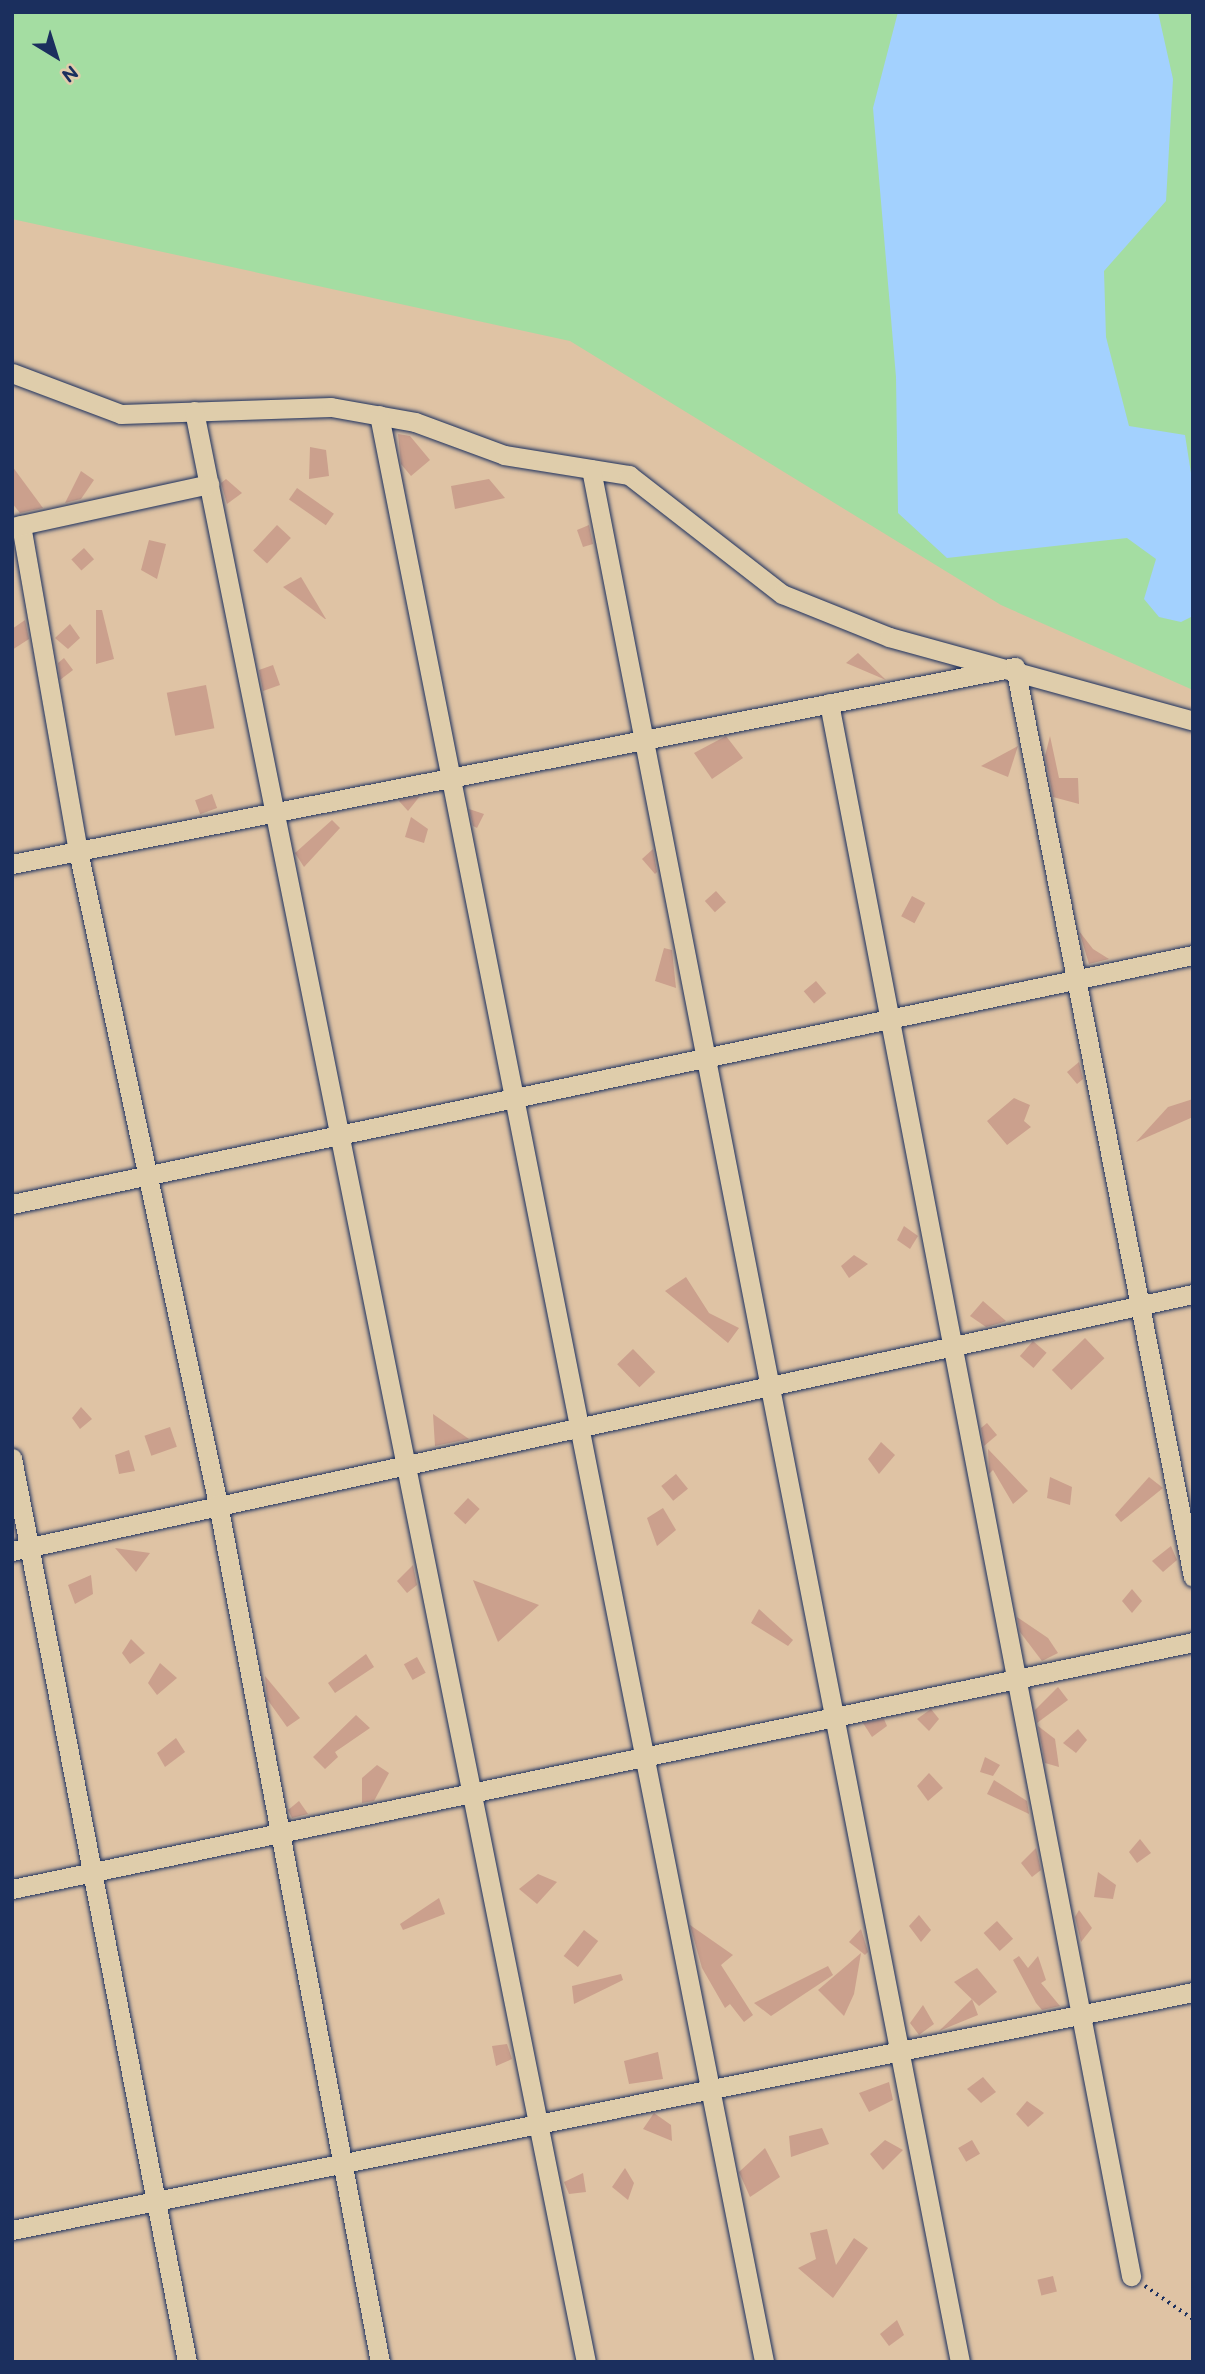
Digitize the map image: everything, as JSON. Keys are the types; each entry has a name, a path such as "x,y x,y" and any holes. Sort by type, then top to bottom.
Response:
{"street":[{"path":"12,373 121,414 331,407 379,415 504,455 629,475 782,594 889,637 1015,667 1193,721"},
{"path":"194,411 586,2362"},
{"path":"379,415 764,2362"},
{"path":"591,469 960,2362"},
{"path":"209,484 17,526 143,1177 218,1504 340,2164 380,2362"},
{"path":"12,864 1015,667"},
{"path":"1015,667 1193,1577"},
{"path":"829,703 1131,2276"},
{"path":"12,1204 1193,956"},
{"path":"21,1550 405,1463 1193,1294"},
{"path":"12,1458 21,1550 93,1871 154,2202 187,2362"},
{"path":"12,1889 280,1830 1193,1642"},
{"path":"12,2230 1193,1992"}],"path":[{"path":"1131,2276 1193,2319"}],"green space":[{"path":"12,12 1193,12 1193,690 1001,605 570,341 12,219"}],"water":[{"path":"898,12 1158,12 1173,79 1166,201 1104,271 1106,337 1129,426 1185,435 1193,486 1193,616 1181,622 1159,617 1144,599 1156,559 1127,538 947,558 898,513 896,377 873,108"}],"building":[{"path":"398,434 410,436 430,460 411,476 401,464"},
{"path":"310,447 326,450 329,476 309,479"},
{"path":"12,466 43,508 20,513 12,503"},
{"path":"81,471 94,480 81,499 65,503"},
{"path":"226,479 242,493 227,504 221,483"},
{"path":"489,479 505,498 455,509 451,486"},
{"path":"297,488 334,514 326,525 289,499"},
{"path":"277,525 291,538 267,564 253,551"},
{"path":"589,525 593,544 583,547 577,530"},
{"path":"149,540 166,544 157,579 141,570"},
{"path":"84,548 94,559 81,571 71,559"},
{"path":"301,577 326,619 283,587"},
{"path":"96,610 102,610 114,659 96,664"},
{"path":"25,620 29,639 12,650 12,629"},
{"path":"70,624 80,638 68,649 55,638"},
{"path":"858,653 886,680 846,663"},
{"path":"64,658 73,670 60,680 58,663"},
{"path":"273,665 280,685 263,691 259,670"},
{"path":"206,685 214,728 175,736 167,693"},
{"path":"726,736 743,758 712,779 694,753"},
{"path":"1050,736 1059,778 1078,778 1079,804 1053,797 1045,756"},
{"path":"1018,746 1008,777 981,766"},
{"path":"212,794 217,808 200,814 195,800"},
{"path":"420,796 408,811 399,801 400,800"},
{"path":"469,809 484,814 477,828 473,826"},
{"path":"411,817 428,829 424,843 405,837"},
{"path":"332,820 340,828 304,867 295,853"},
{"path":"653,849 657,872 655,874 642,859"},
{"path":"716,891 726,902 715,912 705,901"},
{"path":"912,896 925,903 914,923 901,916"},
{"path":"1079,931 1093,949 1109,959 1089,964"},
{"path":"664,948 672,950 676,988 655,981"},
{"path":"816,981 826,993 814,1004 804,991"},
{"path":"1079,1062 1083,1079 1077,1084 1067,1072"},
{"path":"1014,1098 1030,1105 1024,1121 1031,1127 1007,1145 987,1121"},
{"path":"1193,1099 1193,1117 1136,1142 1168,1107"},
{"path":"904,1226 918,1236 910,1249 897,1240"},
{"path":"854,1255 868,1264 849,1278 841,1266"},
{"path":"686,1277 709,1313 739,1328 728,1343 665,1291"},
{"path":"983,1301 1006,1321 986,1327 970,1316"},
{"path":"1085,1338 1104,1358 1071,1390 1052,1370"},
{"path":"1033,1341 1047,1353 1033,1368 1020,1356"},
{"path":"633,1349 655,1372 639,1387 617,1364"},
{"path":"81,1407 92,1419 80,1429 72,1418"},
{"path":"433,1414 469,1439 435,1446"},
{"path":"987,1423 997,1435 984,1446 981,1428"},
{"path":"170,1427 177,1447 151,1456 144,1436"},
{"path":"881,1442 895,1455 879,1474 868,1459"},
{"path":"988,1449 1028,1491 1013,1504 993,1470 989,1474"},
{"path":"129,1450 135,1471 119,1474 115,1455"},
{"path":"676,1474 688,1489 673,1501 661,1486"},
{"path":"1050,1477 1072,1487 1070,1505 1047,1498"},
{"path":"1149,1477 1163,1488 1121,1522 1115,1515"},
{"path":"468,1498 480,1509 465,1524 454,1513"},
{"path":"663,1508 676,1530 657,1546 647,1518"},
{"path":"1171,1546 1177,1560 1163,1572 1152,1561"},
{"path":"115,1548 150,1553 136,1572"},
{"path":"413,1565 417,1585 407,1593 397,1581"},
{"path":"91,1575 93,1594 75,1604 68,1585"},
{"path":"473,1580 539,1605 498,1642"},
{"path":"1132,1589 1142,1601 1132,1613 1122,1601"},
{"path":"759,1609 793,1640 788,1646 751,1623"},
{"path":"1017,1617 1048,1638 1058,1653 1042,1661 1020,1632"},
{"path":"131,1639 145,1653 130,1664 122,1653"},
{"path":"366,1654 374,1667 335,1693 328,1683"},
{"path":"417,1657 426,1673 413,1680 404,1664"},
{"path":"160,1663 177,1678 157,1695 148,1683"},
{"path":"265,1676 300,1718 287,1727 267,1699"},
{"path":"1058,1687 1068,1700 1037,1723 1035,1710"},
{"path":"931,1709 939,1719 929,1731 917,1719"},
{"path":"356,1715 370,1728 335,1752 338,1757 325,1769 313,1757"},
{"path":"884,1719 887,1726 872,1737 863,1723"},
{"path":"1038,1726 1055,1739 1059,1767 1045,1763"},
{"path":"1078,1729 1087,1740 1076,1753 1063,1743"},
{"path":"176,1738 185,1752 165,1767 157,1753"},
{"path":"985,1757 1000,1765 993,1776 980,1772"},
{"path":"377,1765 389,1773 374,1801 362,1803 362,1778"},
{"path":"929,1773 943,1788 928,1801 917,1786"},
{"path":"994,1780 1027,1801 1029,1814 987,1794"},
{"path":"299,1801 308,1814 292,1818 288,1810"},
{"path":"1140,1839 1151,1853 1137,1863 1129,1852"},
{"path":"1036,1848 1041,1870 1032,1877 1021,1863"},
{"path":"1098,1872 1116,1885 1113,1899 1094,1897"},
{"path":"538,1874 557,1882 537,1904 519,1889"},
{"path":"439,1898 445,1914 403,1930 400,1924"},
{"path":"1079,1910 1092,1928 1081,1942 1075,1917"},
{"path":"919,1915 931,1930 921,1942 909,1926"},
{"path":"997,1921 1013,1939 1000,1951 984,1933"},
{"path":"690,1925 733,1955 721,1965 753,2015 744,2022 730,2004 725,2008 702,1968"},
{"path":"861,1929 868,1952 865,1955 849,1942"},
{"path":"584,1930 598,1941 578,1967 564,1956"},
{"path":"861,1953 854,1994 844,2016 818,1990"},
{"path":"1019,1956 1028,1968 1038,1956 1046,1980 1041,1983 1060,2006 1042,2010 1036,2003 1013,1960"},
{"path":"828,1966 833,1975 771,2016 754,2003"},
{"path":"977,1968 997,1992 979,2006 954,1982"},
{"path":"621,1974 623,1980 574,2004 572,1986"},
{"path":"972,1999 978,2015 939,2031"},
{"path":"923,2005 934,2024 919,2035 910,2023"},
{"path":"507,2044 512,2059 496,2066 492,2046"},
{"path":"658,2052 663,2079 629,2084 624,2061"},
{"path":"983,2077 996,2092 981,2103 967,2089"},
{"path":"889,2082 893,2100 869,2112 859,2093"},
{"path":"1027,2101 1044,2113 1028,2127 1016,2114"},
{"path":"654,2113 671,2125 672,2141 643,2129"},
{"path":"822,2128 829,2144 791,2157 789,2136"},
{"path":"885,2140 903,2150 883,2170 870,2154"},
{"path":"972,2140 980,2154 966,2162 958,2148"},
{"path":"765,2148 780,2177 750,2197 739,2172"},
{"path":"625,2168 634,2183 628,2200 612,2187"},
{"path":"583,2173 586,2192 569,2194 564,2182"},
{"path":"827,2229 836,2265 854,2238 868,2248 833,2298 798,2268 816,2259 810,2233"},
{"path":"1053,2276 1057,2292 1041,2295 1037,2280"},
{"path":"897,2320 904,2335 889,2346 880,2334"}]}
